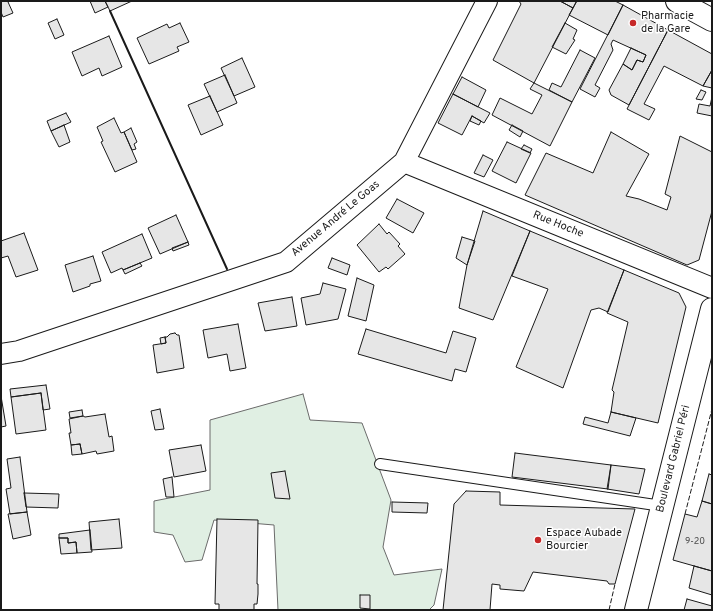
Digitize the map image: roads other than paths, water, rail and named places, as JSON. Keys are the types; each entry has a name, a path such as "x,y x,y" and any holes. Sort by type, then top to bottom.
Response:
{"main road":[{"path":"677,1 712,20"},
{"name":"Boulevard Gabriel Péri","path":"636,610 712,309"}],"street":[{"name":"Avenue André Le Goas","path":"1,354 19,351 286,262 404,162 488,1"},
{"name":"Rue Hoche","path":"404,162 712,288"}],"lane":[{"path":"380,464 662,506"}],"place":[{"name":"Pharmacie de la Gare","path":"633,23"},
{"name":"Espace Aubade Bourcier","path":"538,540"}]}
